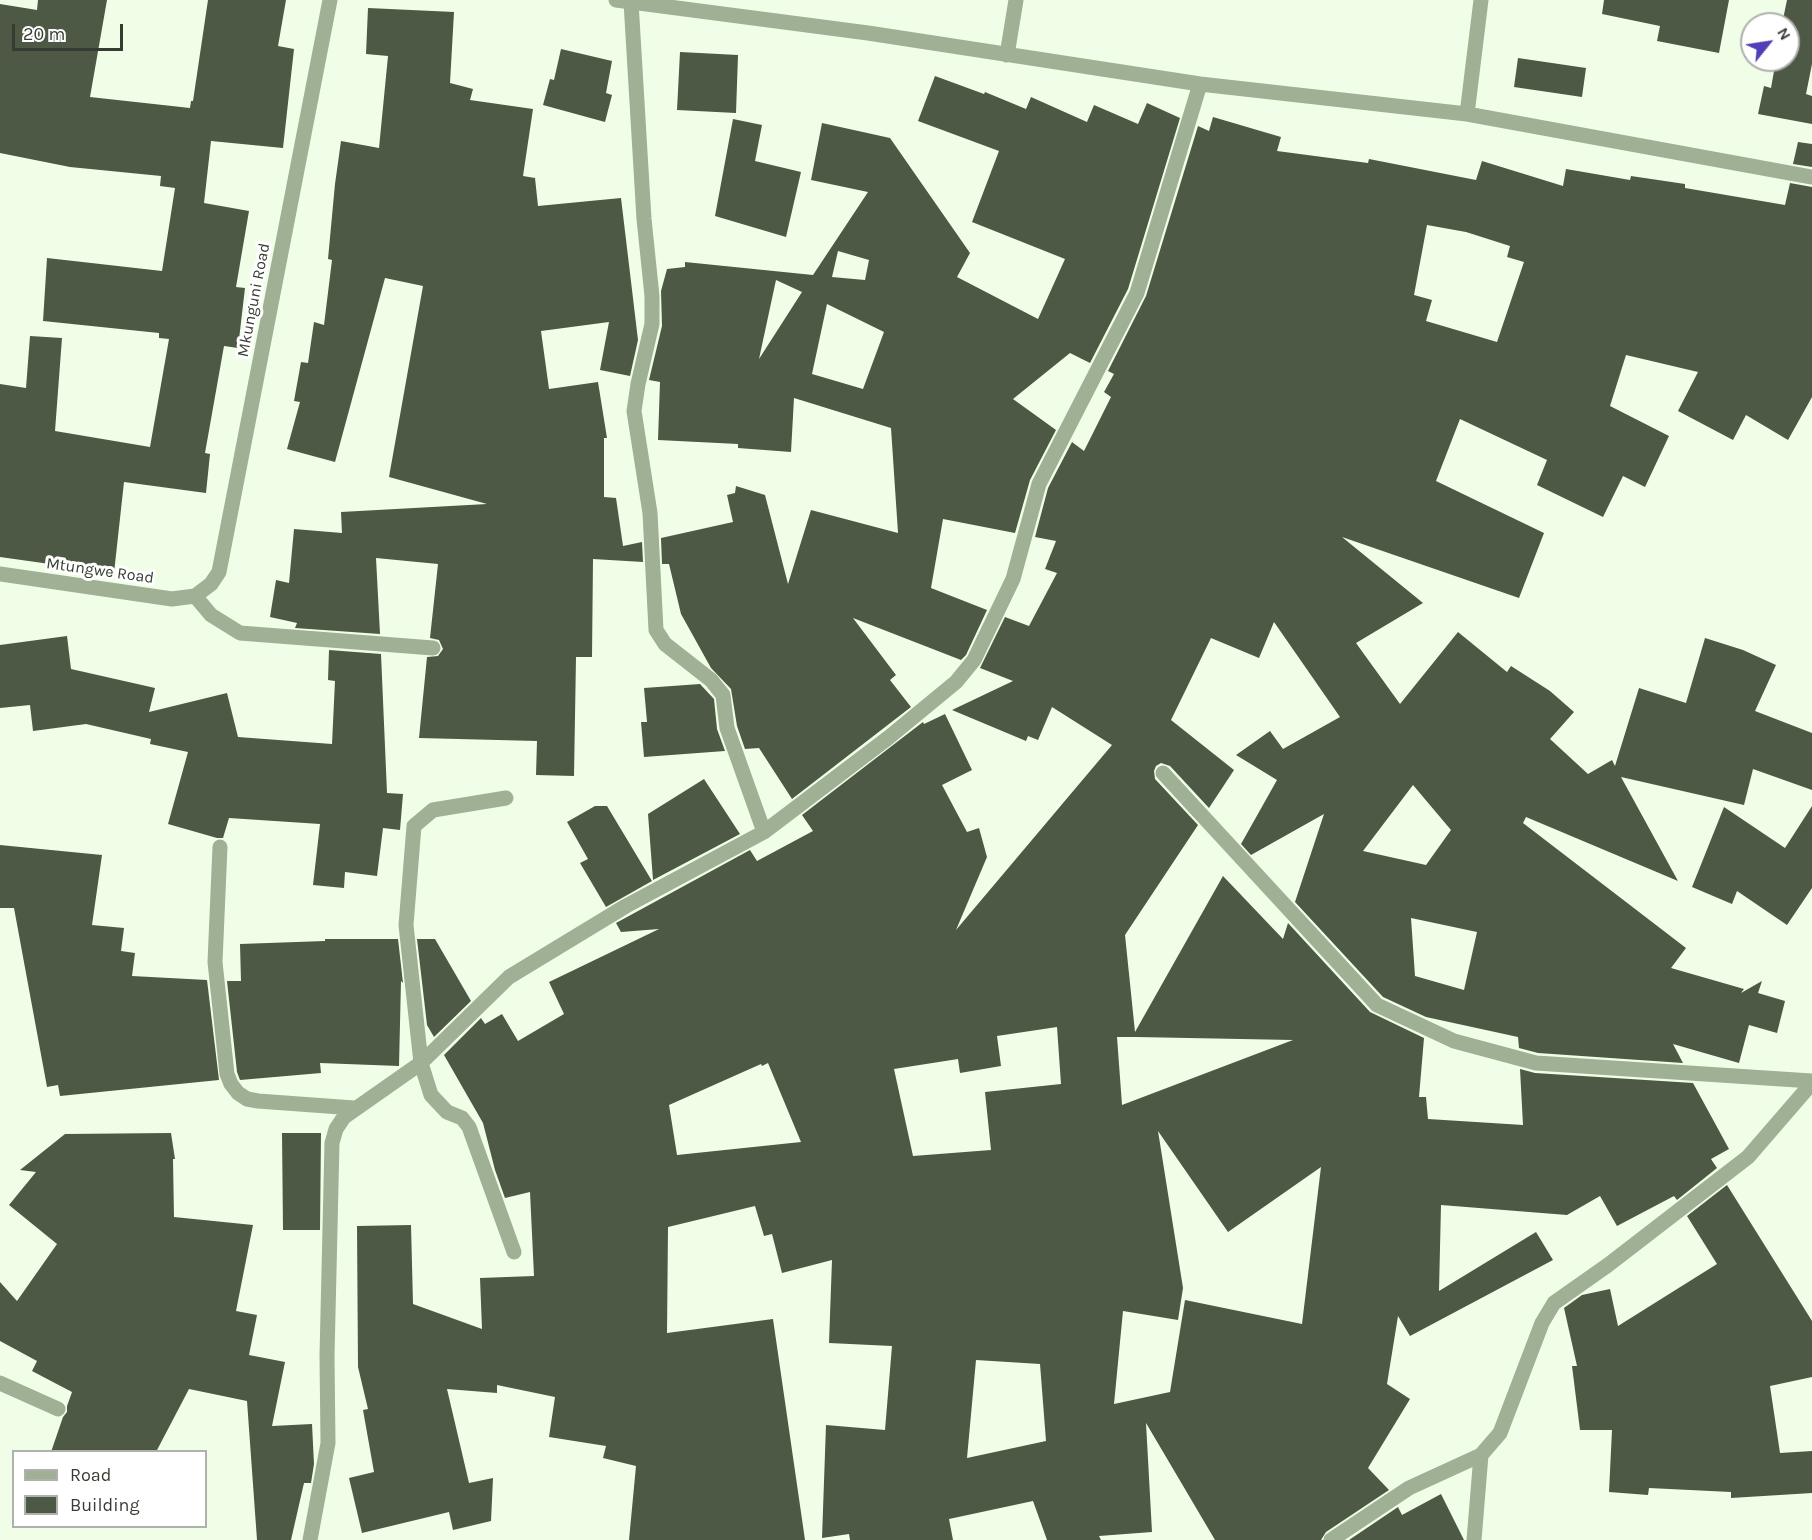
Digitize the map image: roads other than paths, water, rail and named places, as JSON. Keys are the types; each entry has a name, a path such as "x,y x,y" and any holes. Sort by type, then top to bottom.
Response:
{"street":[{"name":"Mkunguni Road","path":"195,596 211,584 219,572 226,543 330,0"},
{"path":"616,0 868,33 1200,84 1467,114 1812,177"},
{"path":"1007,55 1016,0"},
{"path":"1467,114 1481,0"},
{"path":"632,2 644,219 652,296 652,324 634,411 650,513 656,630 665,644 711,680 723,695 727,728 764,832"},
{"path":"310,1540 328,1443 327,1356 332,1143 336,1129 354,1108 421,1063 509,977 626,906 764,832 956,682 974,660 1013,579 1039,484 1137,292 1200,84"},
{"name":"Mtungwe Road","path":"0,574 172,599 195,596"},
{"path":"195,596 211,615 240,633 433,648"},
{"path":"1163,773 1377,1005 1454,1041 1536,1063 1812,1082"},
{"path":"506,798 433,810 414,825 406,925 421,1063 431,1095 447,1112 462,1118 469,1127 514,1252"},
{"path":"220,846 215,962 227,1074 231,1084 247,1099 354,1108"},
{"path":"1331,1540 1409,1488 1481,1455 1500,1433 1542,1323 1554,1303 1608,1265 1749,1157 1812,1082"},
{"path":"0,1383 58,1409"},
{"path":"1474,1540 1481,1455"}]}
